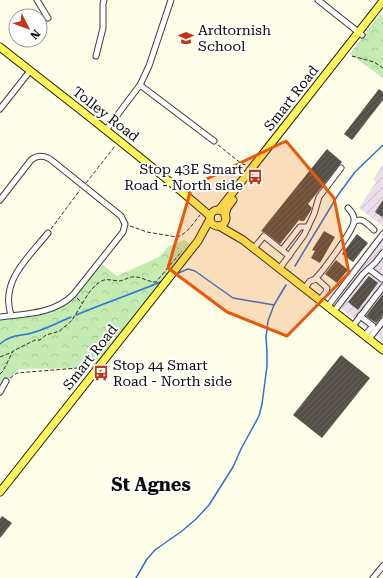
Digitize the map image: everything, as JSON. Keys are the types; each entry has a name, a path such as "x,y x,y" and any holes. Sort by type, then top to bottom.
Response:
{"main road":[{"name":"Smart Road","path":"200,238 224,223 227,208 231,202 361,34 383,2"},
{"name":"Smart Road","path":"0,492 194,247 213,214 383,7"},
{"name":"Tolley Road","path":"0,47 195,202 213,214"},
{"path":"243,240 225,217 224,213 213,214 214,225 243,240 254,248 383,350"}],"street":[{"path":"96,56 103,28 102,4 104,0"},
{"path":"106,130 140,85 149,66 171,0"},
{"path":"318,0 361,34"},
{"path":"0,109 30,71"},
{"path":"140,85 214,141"},
{"path":"0,200 31,160 40,156 50,159 121,216 125,224 123,232 73,295 64,303 52,309 0,317"},
{"path":"280,268 304,235 314,214 319,197 341,168"},
{"path":"305,288 310,281 315,279 351,229 354,222 353,213 348,208"},
{"path":"354,222 358,219 361,220 374,230"},
{"path":"282,250 300,227 308,227"},
{"path":"11,315 8,302 8,292 13,278 48,233"},
{"path":"328,306 383,234"},
{"path":"254,248 264,236 289,256"},
{"path":"334,311 363,274 376,263 383,254"},
{"path":"369,269 382,279"},
{"path":"315,279 327,288 320,300"},
{"path":"353,326 383,287"},
{"path":"360,316 373,326 367,337"},
{"path":"367,337 383,321"},
{"path":"0,392 6,381"},
{"path":"373,578 383,566"}],"path":[{"path":"352,56 374,62 383,68"},
{"path":"214,141 242,164 248,165"},
{"path":"125,224 147,232 177,237 189,229 201,213"},
{"path":"0,356 35,340 40,340 46,335 60,331 62,327 67,325 74,317 97,284 102,281 122,281 136,277 150,282 156,282 180,253 186,248 194,247"},
{"path":"73,295 83,303"},
{"path":"0,374 13,351"},
{"path":"6,381 17,373 91,367"}],"highlighted area":[{"path":"286,141 334,198 349,273 287,336 227,312 168,268 192,186"}],"shaded area":[{"path":"383,164 383,226 359,208 376,182 373,180"},
{"path":"383,227 383,341 328,298"}],"green space":[{"path":"380,14 383,16 383,78 350,54"},
{"path":"184,240 194,247 98,368 19,369 6,381 0,392 0,317 46,311 67,300 99,262 117,276 159,257 169,246"}],"building":[{"path":"379,89 383,92 383,100 352,140 344,134"},
{"path":"327,149 342,162 308,204 312,208 304,221 299,220 280,244 261,231"},
{"path":"383,200 383,215 382,217 375,212"},
{"path":"324,231 335,237 320,263 311,258 315,251 312,250"},
{"path":"357,234 368,243 353,262 342,254"},
{"path":"336,260 348,270 337,283 325,274"},
{"path":"369,276 378,283 358,310 348,302"},
{"path":"383,294 383,316 376,323 366,316"},
{"path":"341,355 370,378 322,438 293,415"},
{"path":"2,516 12,523 0,538 0,519"}],"waterway":[{"path":"295,266 338,195 355,172 383,145"},
{"path":"176,274 188,269 195,271 233,298 274,305"},
{"path":"76,315 163,281"},
{"path":"136,578 147,559 155,550 182,531 209,505 233,467 259,416 267,366 266,337 268,321 274,305 286,285"},
{"path":"0,344 9,338 30,334 71,317"}],"place":[{"name":"Ardtornish School","path":"186,38"},
{"name":"Stop 43E Smart Road - North side","path":"255,177"},
{"name":"Stop 44 Smart Road - North side","path":"101,373"}],"district":[{"name":"St Agnes","path":"151,484"}]}
